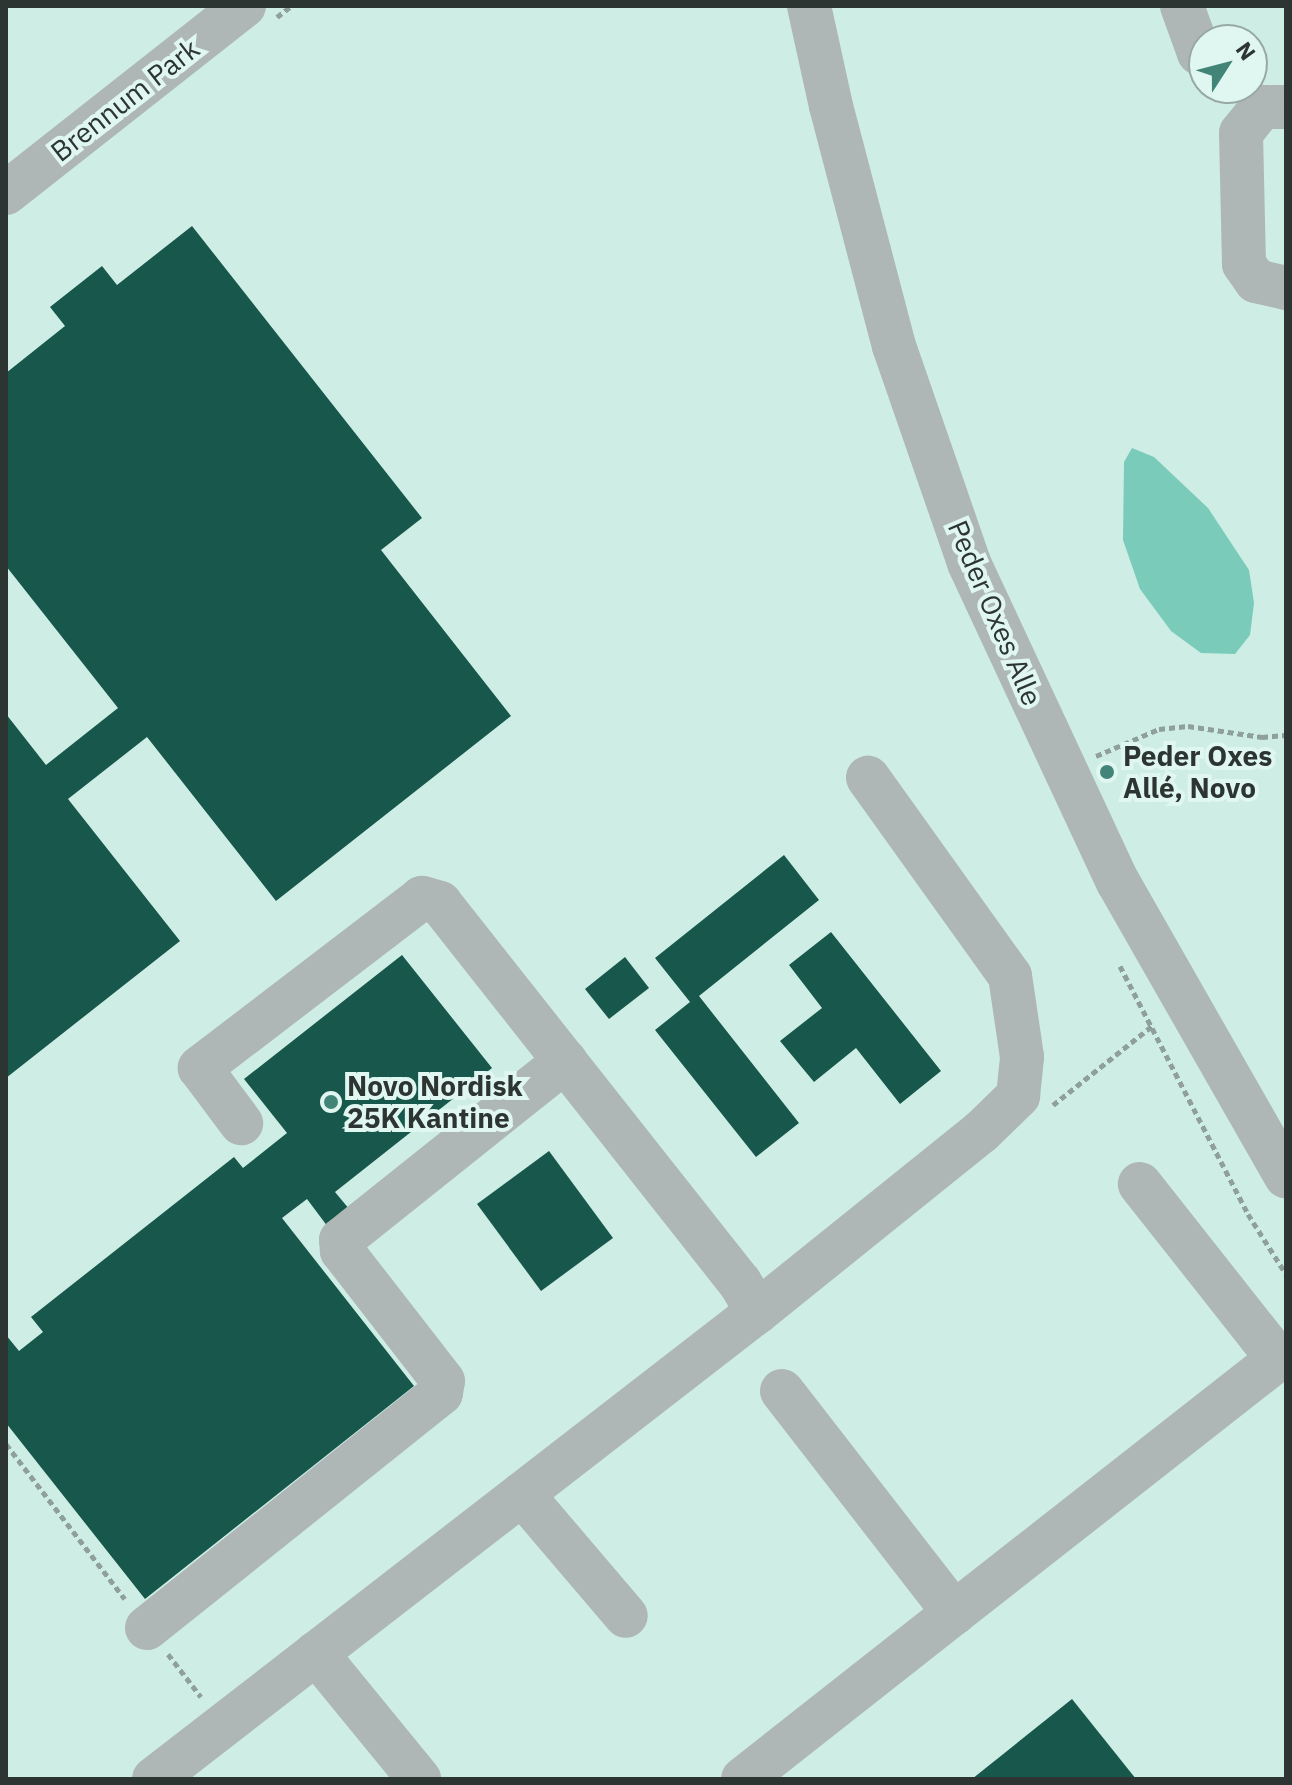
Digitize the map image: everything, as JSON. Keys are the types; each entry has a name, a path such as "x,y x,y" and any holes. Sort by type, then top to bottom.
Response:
{"street":[{"name":"Brennum Park","path":"6,193 244,6"},
{"name":"Peder Oxes Alle","path":"809,6 831,106 894,346 969,563 1118,882 1183,1001 1286,1177"},
{"path":"1262,104 1241,133 1244,264 1256,281 1286,288"},
{"path":"154,1779 757,1312 981,1132 1018,1096 1022,1057 1010,976 868,778"},
{"path":"241,1123 200,1068 422,898 440,903 740,1283 757,1312"},
{"path":"147,1628 441,1393 443,1381 342,1251 341,1240 565,1061"},
{"path":"743,1779 1278,1359 1140,1184"},
{"path":"782,1391 954,1613"},
{"path":"522,1494 626,1616"},
{"path":"316,1653 419,1779"}],"path":[{"path":"1065,773 1127,740 1159,729 1188,726 1262,737 1286,735"},
{"path":"6,1444 223,1725"}],"shaded area":[{"path":"6,6 1286,6 1286,1779 6,1779"},
{"path":"1132,448 1154,457 1208,508 1249,570 1254,603 1250,635 1235,654 1201,653 1171,631 1140,589 1123,540 1124,462"}],"building":[{"path":"192,226 422,518 381,550 511,716 276,901 147,737 68,799 180,941 6,1078 6,714 46,765 118,708 6,566 6,373 65,326 50,307 102,266 117,285"},
{"path":"784,855 819,900 699,996 799,1123 756,1157 655,1030 690,1002 655,958"},
{"path":"831,932 941,1071 900,1104 856,1048 814,1082 780,1041 822,1008 789,965"},
{"path":"402,955 492,1068 335,1192 350,1210 328,1227 307,1199 282,1218 414,1386 145,1599 6,1423 6,1335 19,1351 43,1332 31,1317 234,1157 243,1168 287,1133 244,1079"},
{"path":"625,957 649,988 609,1019 585,989"},
{"path":"549,1151 613,1238 541,1291 477,1204"},
{"path":"1072,1699 1136,1779 972,1779"}],"place":[{"name":"Peder Oxes Allé, Novo","path":"1107,772"},
{"name":"Novo Nordisk 25K Kantine","path":"331,1102"}]}
